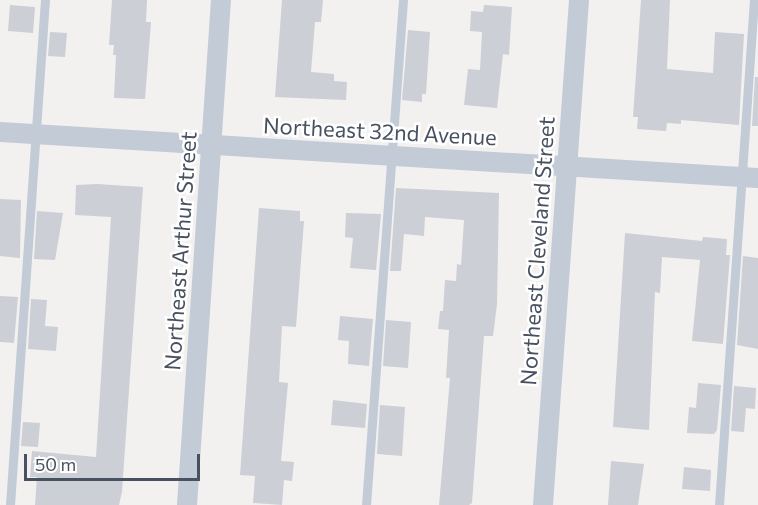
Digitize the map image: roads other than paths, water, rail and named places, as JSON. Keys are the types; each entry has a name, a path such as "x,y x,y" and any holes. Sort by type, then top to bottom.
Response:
{"street":[{"name":"Northeast Arthur Street","path":"187,505 221,0"},
{"name":"Northeast Cleveland Street","path":"543,505 579,0"},
{"name":"Northeast 32nd Avenue","path":"0,132 750,177"}],"lane":[{"path":"10,505 45,0"},
{"path":"366,505 403,0"},
{"path":"719,505 750,177 754,0"}]}
